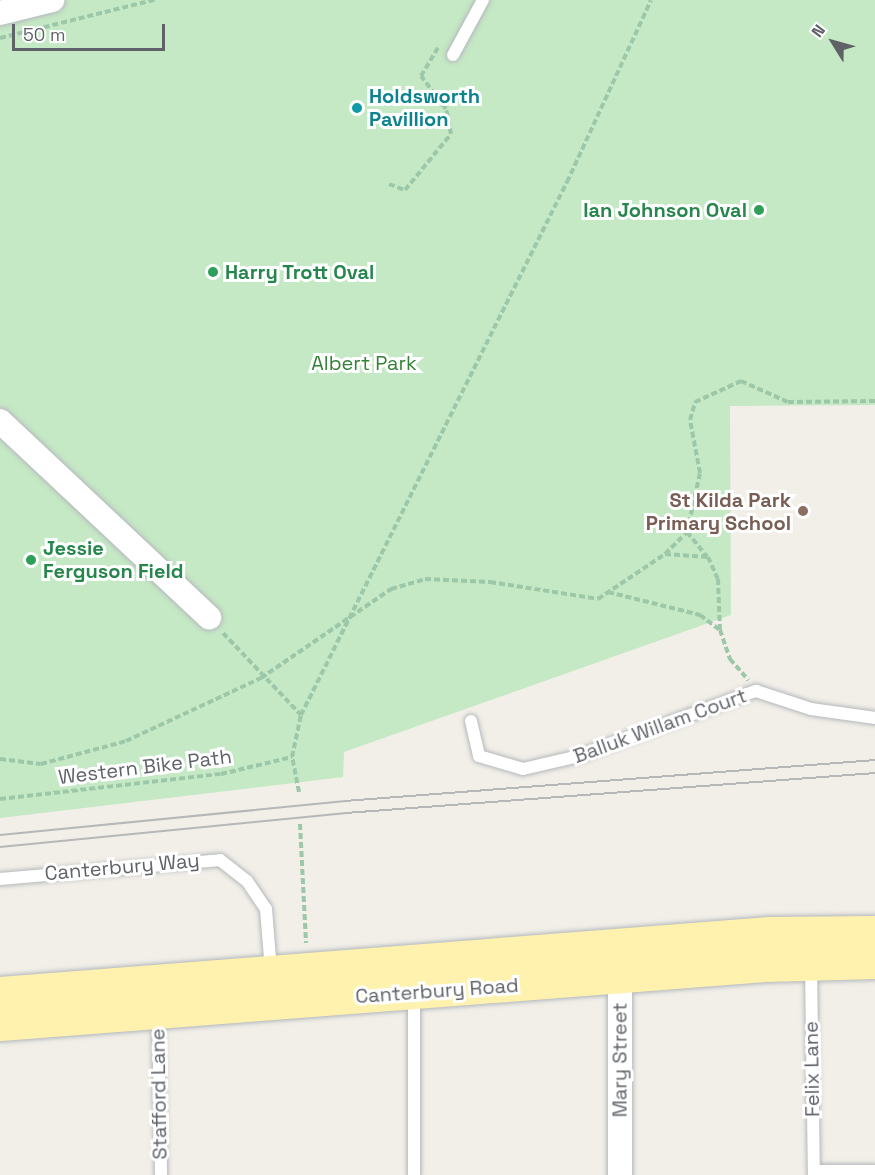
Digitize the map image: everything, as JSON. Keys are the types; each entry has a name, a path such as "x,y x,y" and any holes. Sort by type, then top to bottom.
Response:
{"main road":[{"name":"Canterbury Road","path":"0,993 620,945 875,932"},
{"name":"Canterbury Road","path":"0,1024 811,963 875,962"}],"street":[{"path":"0,13 52,0"},
{"path":"0,420 209,617"},
{"name":"Mary Street","path":"620,945 620,1175"}],"lane":[{"path":"453,55 483,0"},
{"name":"Balluk Willam Court","path":"471,721 479,756 523,769 579,756 756,691 811,709 875,718"},
{"name":"Canterbury Way","path":"0,879 220,860 247,881 266,909 272,971"},
{"name":"Felix Lane","path":"811,963 814,1173"},
{"path":"414,993 414,1175"},
{"name":"Stafford Lane","path":"158,1012 160,1175"},
{"path":"814,1173 875,1171"}],"path":[{"path":"0,38 154,0"},
{"path":"299,792 292,757 301,715 567,182 651,0"},
{"path":"389,184 405,190 451,134 446,109 421,76 442,43"},
{"path":"0,759 41,764 126,741 261,678 346,624 391,589 425,579 490,582 557,596 598,599 665,554 687,532 700,472 690,420 695,402 741,381 788,402 875,401"},
{"path":"687,532 708,557 718,579 720,630 730,659 756,691"},
{"path":"665,554 708,557"},
{"path":"608,592 700,615 720,630"},
{"path":"209,617 261,678 301,715"},
{"name":"Western Bike Path","path":"0,799 221,774 292,757"},
{"path":"300,824 308,969"}],"green space":[{"name":"Albert Park","path":"0,0 875,0 875,405 730,406 731,615 344,752 343,777 0,818"}],"tram line":[{"path":"0,835 345,801 875,760"},
{"path":"0,847 346,813 875,773"}],"place":[{"name":"Holdsworth Pavillion","path":"357,108"},
{"name":"Ian Johnson Oval","path":"759,210"},
{"name":"Harry Trott Oval","path":"213,272"},
{"name":"St Kilda Park Primary School","path":"803,511"},
{"name":"Jessie Ferguson Field","path":"31,560"}]}
